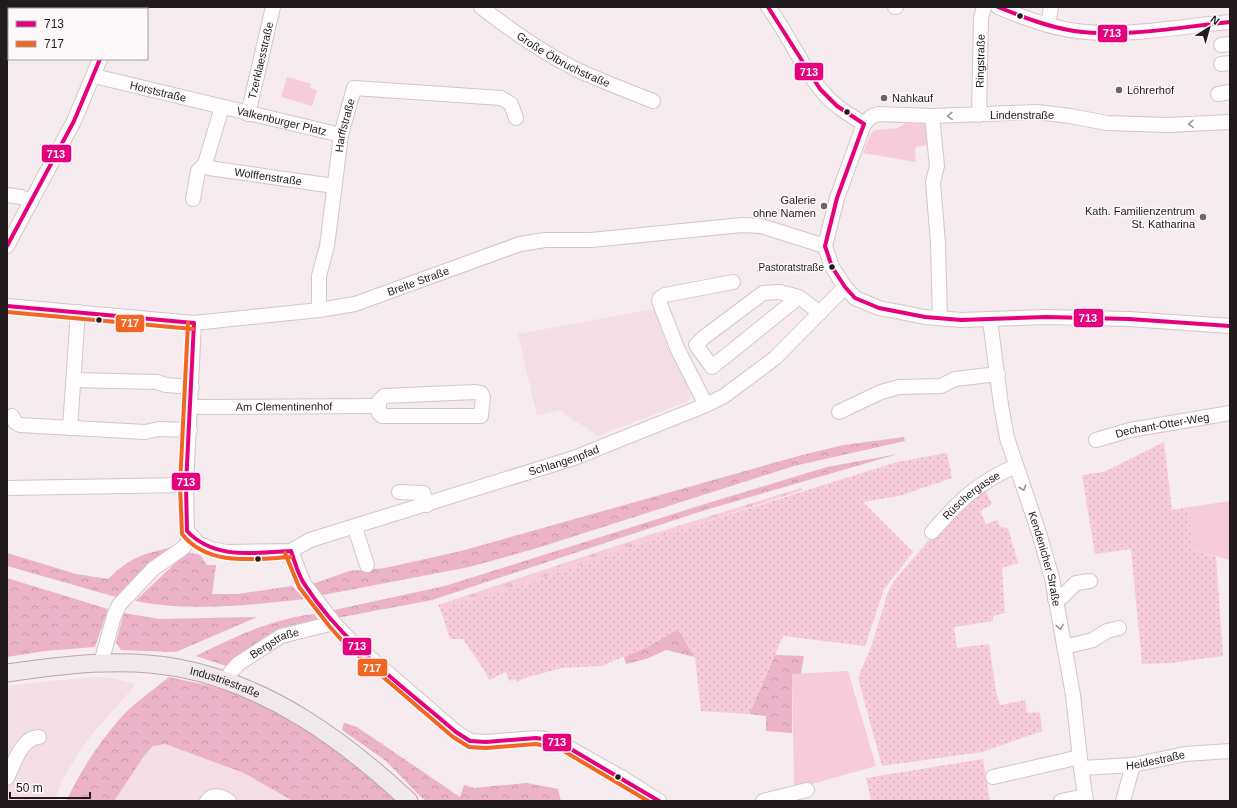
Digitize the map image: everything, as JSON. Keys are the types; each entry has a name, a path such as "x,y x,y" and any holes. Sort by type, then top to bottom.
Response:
{"main road":[{"name":"Industriestraße","path":"7,673 54,666 101,663 138,664 179,668 227,682 286,708 333,737 378,771 409,801"}],"street":[{"name":"Tzerklaesstraße","path":"248,114 272,7"},
{"name":"Große Ölbruchstraße","path":"481,7 507,27 554,57 584,73 653,101"},
{"path":"768,7 817,85 846,113 864,124 837,198 825,246 832,266 845,287 855,298 878,308 919,316 940,318 990,320 1046,317 1129,319 1230,326"},
{"name":"Ringstraße","path":"979,115 981,18 984,7"},
{"path":"998,7 1048,25 1085,32 1128,32 1230,22"},
{"path":"1048,25 1052,7"},
{"path":"7,246 74,121 100,60"},
{"name":"Horststraße","path":"94,76 222,107"},
{"name":"Harffstraße","path":"319,310 319,276 328,246 341,135 354,88 501,98 511,104 516,118"},
{"name":"Valkenburger Platz","path":"222,107 341,135"},
{"path":"193,199 198,171 201,166 205,164 222,107"},
{"name":"Lindenstraße","path":"864,124 871,117 878,114 932,116 1038,112 1107,123 1168,126 1230,122"},
{"path":"932,116 937,166 933,182 938,243 940,318"},
{"name":"Wolffenstraße","path":"205,164 209,168 334,186"},
{"path":"7,195 21,197 31,202"},
{"name":"Breite Straße","path":"7,306 194,323 319,310 355,304 520,244 545,240 591,240 742,225 761,226 825,246"},
{"path":"706,406 678,348 659,301 660,298 665,295 733,282"},
{"name":"Schlangenpfad","path":"292,551 310,540 354,528 499,480 574,458 706,406 724,396 775,358 845,287"},
{"path":"800,297 712,367 696,345 703,338 763,293 780,292 800,297 820,313"},
{"path":"70,428 78,312"},
{"name":"Kendenicher Straße","path":"990,320 1005,424 1016,466 1039,533 1056,599 1073,695 1080,763 1086,798"},
{"path":"194,323 190,430 186,485 186,531 191,538 211,549 227,552 292,551 304,584 334,623 357,646 456,732 470,741 486,742 536,738 550,740 564,745 621,777 659,801"},
{"path":"839,412 881,392 899,387 941,386 960,378 998,374"},
{"path":"74,380 157,382 166,385 192,387"},
{"path":"476,392 481,393 483,396 481,416 382,416 379,413 378,406 379,401 384,396 476,392"},
{"name":"Am Clementinenhof","path":"191,407 378,406"},
{"name":"Dechant-Otter-Weg","path":"1096,440 1130,430 1230,413"},
{"path":"12,416 15,422 20,425 145,432 159,429 190,430"},
{"name":"Rüschergasse","path":"932,532 956,504 967,494 985,481 1016,466"},
{"path":"7,488 186,485"},
{"path":"399,492 423,493 426,505"},
{"path":"354,528 367,566"},
{"path":"101,663 114,616 119,605 153,569 183,548 191,538"},
{"path":"1056,599 1062,598 1076,583 1090,581"},
{"name":"Bergstraße","path":"227,682 230,673 238,664 280,636 334,623"},
{"path":"1064,647 1093,640 1108,631 1119,628"},
{"path":"7,778 26,742 34,737 39,737"},
{"name":"Heidestraße","path":"993,777 1080,763 1133,765 1185,754 1230,751"},
{"path":"1123,801 1133,765"},
{"path":"762,801 807,790"},
{"path":"207,801 210,798 217,796 229,801"},
{"path":"1061,801 1086,798"}],"shaded area":[{"path":"654,309 666,344 691,394 686,402 598,436 559,410 537,416 518,334"},
{"path":"97,677 110,678 136,684 88,739 64,777 54,801 7,801 7,686"},
{"path":"165,744 244,773 293,801 114,801 144,756 153,746"}],"green space":[{"path":"287,77 311,84 310,88 317,90 312,106 281,97"},
{"path":"928,121 929,145 916,147 916,162 863,153 869,137 874,130 898,128 906,123"},
{"path":"904,437 905,441 794,466 534,549 469,567 323,595 313,584 349,571 385,568 461,551 802,455 844,445"},
{"path":"1164,442 1172,510 1189,507 1192,550 1216,557 1223,656 1171,663 1142,664 1131,549 1095,554 1082,475 1104,472"},
{"path":"947,453 952,478 899,496 863,502 913,552 884,589 865,646 783,636 749,714 701,711 695,657 678,629 648,647 601,666 562,668 525,678 517,682 515,679 509,681 506,672 489,680 486,673 463,639 450,639 440,608 515,588 683,529 897,462"},
{"path":"898,454 702,511 432,600 337,618 334,610 445,586 827,467"},
{"path":"984,487 992,504 980,511 986,524 998,520 1000,527 1008,528 1018,563 1002,568 1005,613 993,616 993,621 954,627 957,648 989,644 996,692 1000,705 1025,700 1027,713 1040,712 1042,731 982,752 882,766 858,678 871,647 888,592 894,581 933,535"},
{"path":"801,488 803,490 683,529 515,588 440,608 438,605 649,535"},
{"path":"1230,501 1230,560 1192,550 1189,507"},
{"path":"172,547 136,577 116,597 7,566 7,553 76,574 108,579 116,571 137,557"},
{"path":"187,552 200,555 207,565 216,565 212,594 238,594 292,586 305,599 199,607 135,601"},
{"path":"7,578 108,609 95,647 45,651 7,657"},
{"path":"124,613 159,619 257,617 176,652 121,650 116,642"},
{"path":"314,614 318,620 229,667 196,656 268,624 298,616"},
{"path":"678,629 695,657 666,650 646,659 626,664 624,657 648,646"},
{"path":"775,655 804,656 801,674 792,674 792,733 766,731 766,716 749,714"},
{"path":"848,671 876,766 794,789 792,674"},
{"path":"169,677 220,688 258,702 303,725 331,743 400,801 293,801 244,773 165,744 153,746 144,756 114,801 66,801 89,760 110,730 129,709"},
{"path":"344,723 357,727 460,797 464,785 474,788 527,783 558,789 561,801 425,801 386,761 342,730"},
{"path":"983,759 990,801 871,801 866,778"}],"transit line":[{"name":"713","path":"768,7 820,89 837,106 864,124"},
{"name":"713","path":"998,7 1055,27 1094,33 1133,33 1230,22"},
{"name":"713","path":"7,246 74,121 100,60"},
{"name":"713","path":"864,124 837,198 825,246 832,267 845,287 855,298 879,308 925,317 961,320 1046,317 1129,319 1230,326"},
{"name":"713","path":"7,306 194,323"},
{"name":"717","path":"7,312 193,329"},
{"name":"717","path":"188,323 180,485 182,534 193,545 205,552 232,559 291,557"},
{"name":"713","path":"194,323 186,485 187,531 209,547 222,551 235,553 291,551"},
{"name":"713","path":"291,551 303,581 337,627 375,664 456,732 470,741 486,742 536,738 550,740 564,745 659,801"},
{"name":"717","path":"285,553 299,587 347,646 453,737 469,747 486,748 536,744 562,750 648,801"}],"place":[{"name":"Löhrerhof","path":"1119,90"},
{"name":"Nahkauf","path":"884,98"},
{"name":"Galerie ohne Namen","path":"824,206"},
{"name":"Kath. Familienzentrum St. Katharina","path":"1203,217"},
{"name":"Pastoratstraße","path":"832,267"}]}
